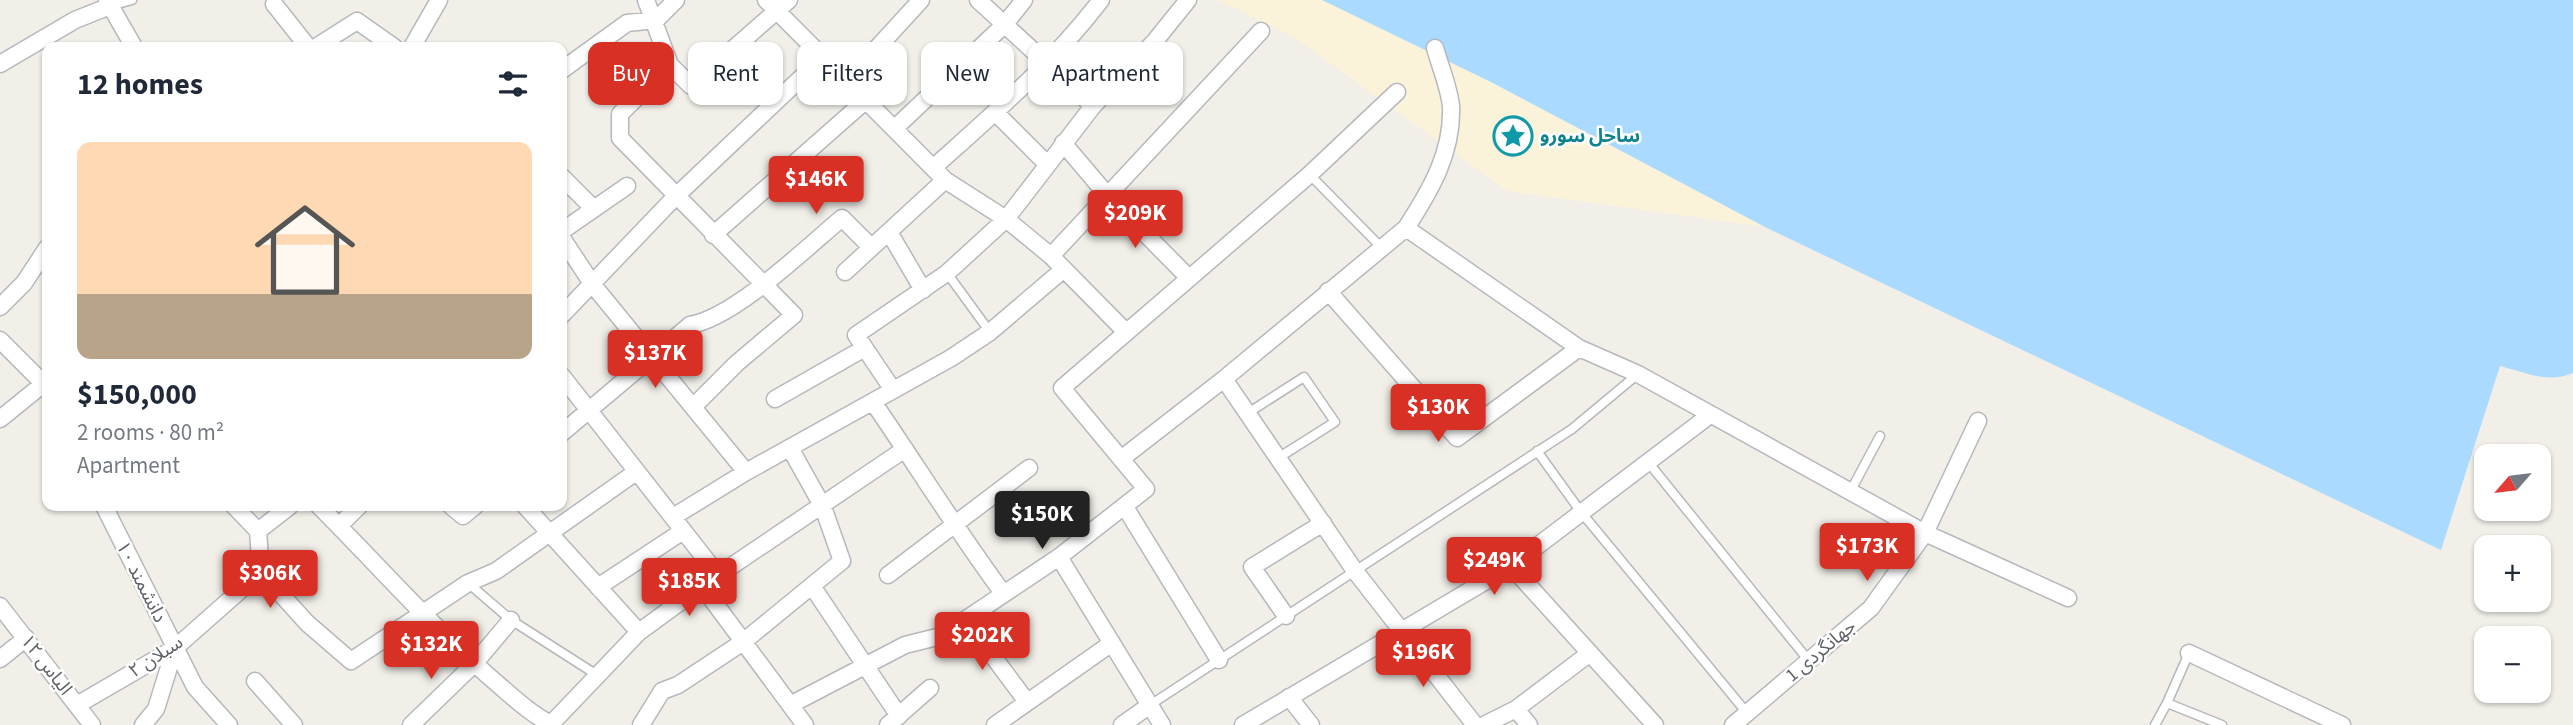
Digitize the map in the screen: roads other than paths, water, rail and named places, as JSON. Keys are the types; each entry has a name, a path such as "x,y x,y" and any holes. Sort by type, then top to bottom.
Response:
{"street":[{"path":"415,42 439,0"},
{"path":"646,0 663,42"},
{"path":"567,66 627,23 656,20 676,0"},
{"path":"674,69 691,86 771,6 789,0"},
{"path":"883,42 921,0"},
{"path":"978,0 1028,45"},
{"path":"895,128 1005,24 1024,0"},
{"path":"1065,42 1101,0"},
{"path":"893,390 856,335 947,274 1006,219 1046,163 1188,0"},
{"path":"0,64 108,3 131,42"},
{"path":"274,4 304,42"},
{"path":"771,6 805,42"},
{"path":"324,42 357,21 387,42"},
{"path":"1051,256 1261,31"},
{"path":"1121,459 1224,379 1406,228 1428,195 1446,155 1451,106 1435,48"},
{"path":"934,167 1028,81"},
{"path":"567,310 676,196 797,82"},
{"path":"790,705 863,664 923,638 941,636 1059,557 1146,489 1062,388 1309,174 1397,92"},
{"path":"629,105 620,114 620,138 761,285 794,315 737,363 693,407"},
{"path":"713,234 861,105"},
{"path":"870,105 945,180 1006,219 1051,256 1126,332"},
{"path":"995,112 1046,163"},
{"path":"1063,143 1108,196 1188,277"},
{"path":"845,272 945,180"},
{"path":"567,182 593,208"},
{"path":"567,227 627,186"},
{"path":"567,429 690,325 709,322 761,285 842,218 871,247"},
{"path":"1406,228 1579,348 1638,374 1925,533 2068,598"},
{"path":"889,232 923,290"},
{"path":"567,245 593,285 746,472"},
{"path":"0,307 24,284 42,256"},
{"path":"598,587 746,472 873,402 990,332 1064,269"},
{"path":"1328,291 1457,438 1579,348"},
{"path":"0,340 42,379"},
{"path":"775,399 863,349"},
{"path":"1224,379 1355,570 1475,725"},
{"path":"567,382 718,575"},
{"path":"0,419 42,384"},
{"path":"873,402 953,526 1003,593"},
{"path":"1243,725 1511,566 1710,415"},
{"name":"جهانگردی 1","path":"1733,725 1871,608 1925,533 1978,421"},
{"path":"641,725 662,691 678,685 743,642 842,561 823,507 790,449"},
{"path":"324,511 422,615 474,664 539,718 552,725 639,632 702,586 823,507 905,449"},
{"path":"888,575 1029,468"},
{"path":"238,511 258,531 261,572 307,623 351,661 468,583 496,571 636,472"},
{"path":"1125,507 1219,660"},
{"name":"دانشمند ۱۰","path":"106,511 195,687 229,725"},
{"path":"258,531 284,511"},
{"path":"339,526 354,511"},
{"path":"530,511 639,632"},
{"path":"1286,616 1252,567 1322,523"},
{"path":"1059,557 1162,725"},
{"path":"1511,566 1651,724"},
{"name":"سبلان ۲","path":"77,705 175,648 261,572"},
{"path":"702,586 805,725"},
{"path":"812,586 863,664 894,720 930,688"},
{"name":"الیاس ۱۲","path":"0,606 92,725"},
{"path":"416,724 474,664 511,620"},
{"path":"966,620 1027,702"},
{"path":"0,659 26,638"},
{"path":"995,725 1112,643"},
{"path":"143,725 156,709 175,648"},
{"path":"1484,725 1516,709 1590,653"},
{"path":"2189,653 2342,725"},
{"path":"255,681 294,725"},
{"path":"1289,697 1311,725"},
{"path":"1122,725 1150,705"},
{"path":"1516,709 1528,725"}],"lane":[{"path":"108,3 132,0"},
{"path":"1309,174 1381,247"},
{"path":"947,274 990,332"},
{"path":"1150,705 1572,429 1638,374"},
{"path":"1248,414 1304,377 1335,422 1278,457"},
{"path":"1850,492 1881,436"},
{"path":"1537,451 1581,512 1747,713"},
{"path":"1648,462 1809,661"},
{"path":"468,583 511,620 597,675"},
{"path":"2155,725 2189,653"},
{"path":"2167,703 2222,725"}],"water":[{"path":"1322,0 2573,0 2573,373 2545,377 2500,366 2441,550 1765,227 1491,82"}],"place":[{"name":"ساحل سورو","path":"1513,136"}]}
